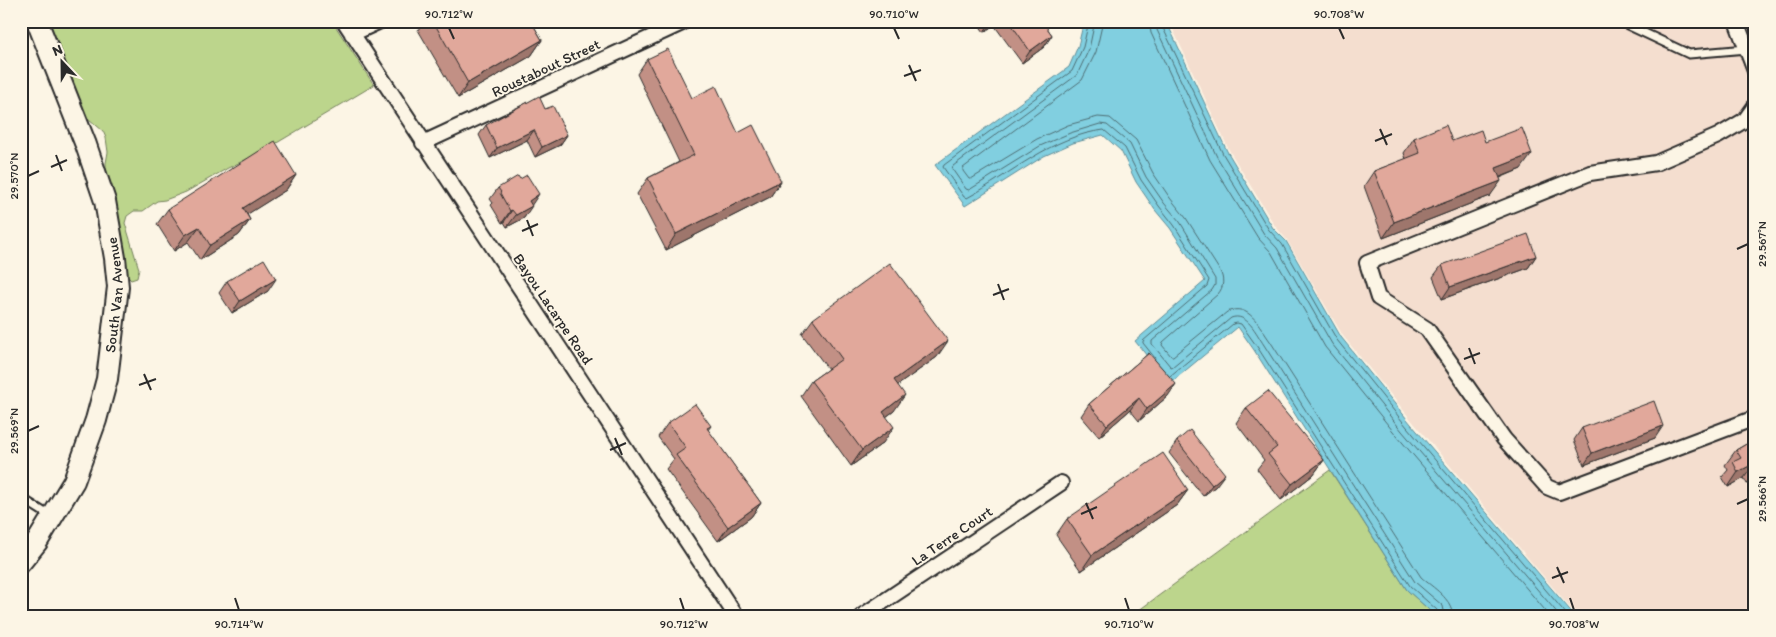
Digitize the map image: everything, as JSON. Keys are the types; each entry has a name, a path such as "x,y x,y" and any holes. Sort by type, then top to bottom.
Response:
{"main road":[{"name":"South Van Avenue","path":"21,562 37,542 74,481 96,420 107,379 118,287 105,201 86,145 37,21"}],"street":[{"name":"Bayou Lacarpe Road","path":"344,21 736,616"},
{"path":"352,34 380,21"},
{"path":"1736,21 1755,71"},
{"name":"Roustabout Street","path":"423,143 682,23"},
{"path":"1755,106 1745,120 1718,136 1656,163 1590,173 1367,263 1378,298 1427,329 1504,439 1547,487 1559,492 1755,418"},
{"name":"La Terre Court","path":"862,616 1060,483"}],"lane":[{"path":"1619,21 1688,54 1747,49"},
{"path":"23,499 52,517"}],"path":[{"path":"21,520 24,523 24,529 21,534"}],"shaded area":[{"path":"1169,21 1755,21 1755,616 1577,616 1343,336 1287,240 1275,226 1229,150"}],"green space":[{"path":"44,21 332,21 374,85 260,153 228,168 186,192 157,201 143,211 134,211 127,216 125,223 139,269 137,278 131,280 125,274 106,180 108,152 106,138 103,131 82,113"},
{"path":"1330,470 1407,590 1436,616 1131,616"}],"water":[{"path":"1084,21 1167,21 1227,151 1273,228 1286,241 1341,337 1411,424 1575,616 1436,616 1407,590 1238,327 1174,380 1167,381 1135,341 1205,281 1170,228 1136,182 1121,151 1103,135 1073,143 1044,156 965,206 935,165 1069,67 1078,46"}],"building":[{"path":"433,21 531,21 542,40 468,83"},
{"path":"1009,21 1042,21 1052,35 1030,51"},
{"path":"668,49 692,98 716,86 738,133 753,125 781,181 676,234 648,178 694,155 647,59"},
{"path":"539,96 545,109 553,106 567,135 542,147 534,130 497,148 486,125"},
{"path":"1446,125 1452,141 1481,130 1485,142 1522,128 1532,154 1496,168 1501,181 1394,222 1374,171 1420,153 1414,138"},
{"path":"275,141 296,175 243,208 250,220 210,245 199,227 185,235 168,209"},
{"path":"527,175 539,194 529,201 532,206 516,215 512,210 510,211 498,188 518,176 520,179"},
{"path":"1528,234 1536,256 1450,287 1442,265"},
{"path":"264,259 276,279 240,301 227,281"},
{"path":"890,263 948,341 894,380 905,395 883,412 894,427 862,450 811,381 842,359 813,319"},
{"path":"1149,353 1176,384 1147,409 1139,398 1107,425 1089,404"},
{"path":"1268,391 1324,460 1292,484 1268,454 1277,447 1246,408"},
{"path":"1654,401 1663,426 1592,453 1582,428"},
{"path":"695,404 711,426 707,428 761,503 728,527 676,455 686,448 668,423"},
{"path":"1190,430 1225,474 1212,485 1177,441"},
{"path":"1755,439 1755,463 1738,472 1733,462 1741,458 1736,450"},
{"path":"1163,453 1188,490 1092,555 1067,519"}]}
